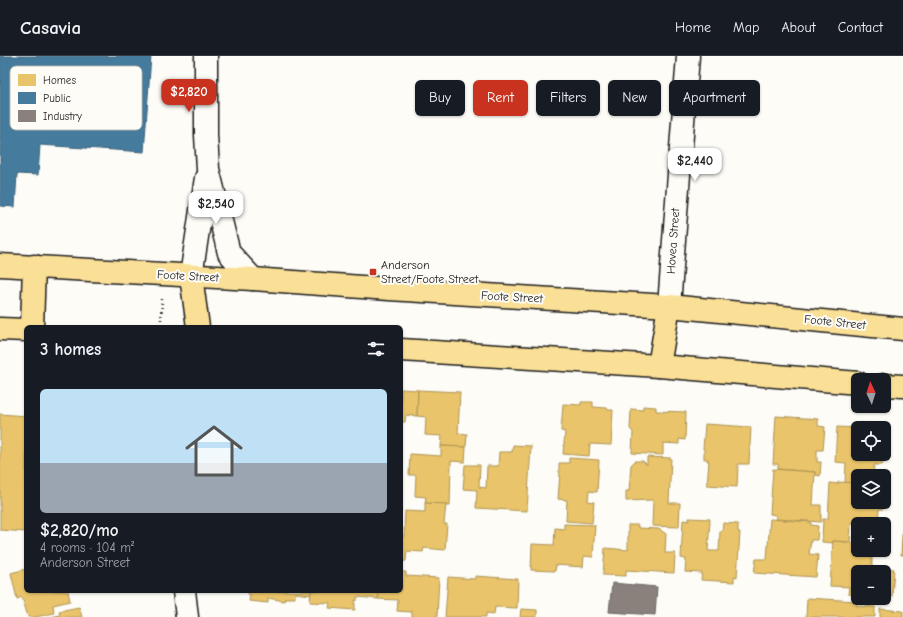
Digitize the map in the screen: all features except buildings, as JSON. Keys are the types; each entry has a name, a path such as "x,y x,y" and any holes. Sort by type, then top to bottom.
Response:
{"main road":[{"name":"Foote Street","path":"0,264 668,306 903,329"},
{"path":"32,325 34,266"},
{"path":"191,276 198,325"},
{"path":"659,366 668,306"},
{"path":"0,329 24,330"},
{"path":"403,350 659,366 851,382"},
{"path":"891,385 903,386"}],"street":[{"path":"206,56 206,135 208,169 228,253 253,279"},
{"name":"Hovea Street","path":"668,306 688,56"},
{"path":"191,276 208,169"},
{"path":"184,593 186,617"}],"path":[{"path":"162,298 162,320"}],"place":[{"name":"Anderson Street/Foote Street","path":"373,272"}]}
